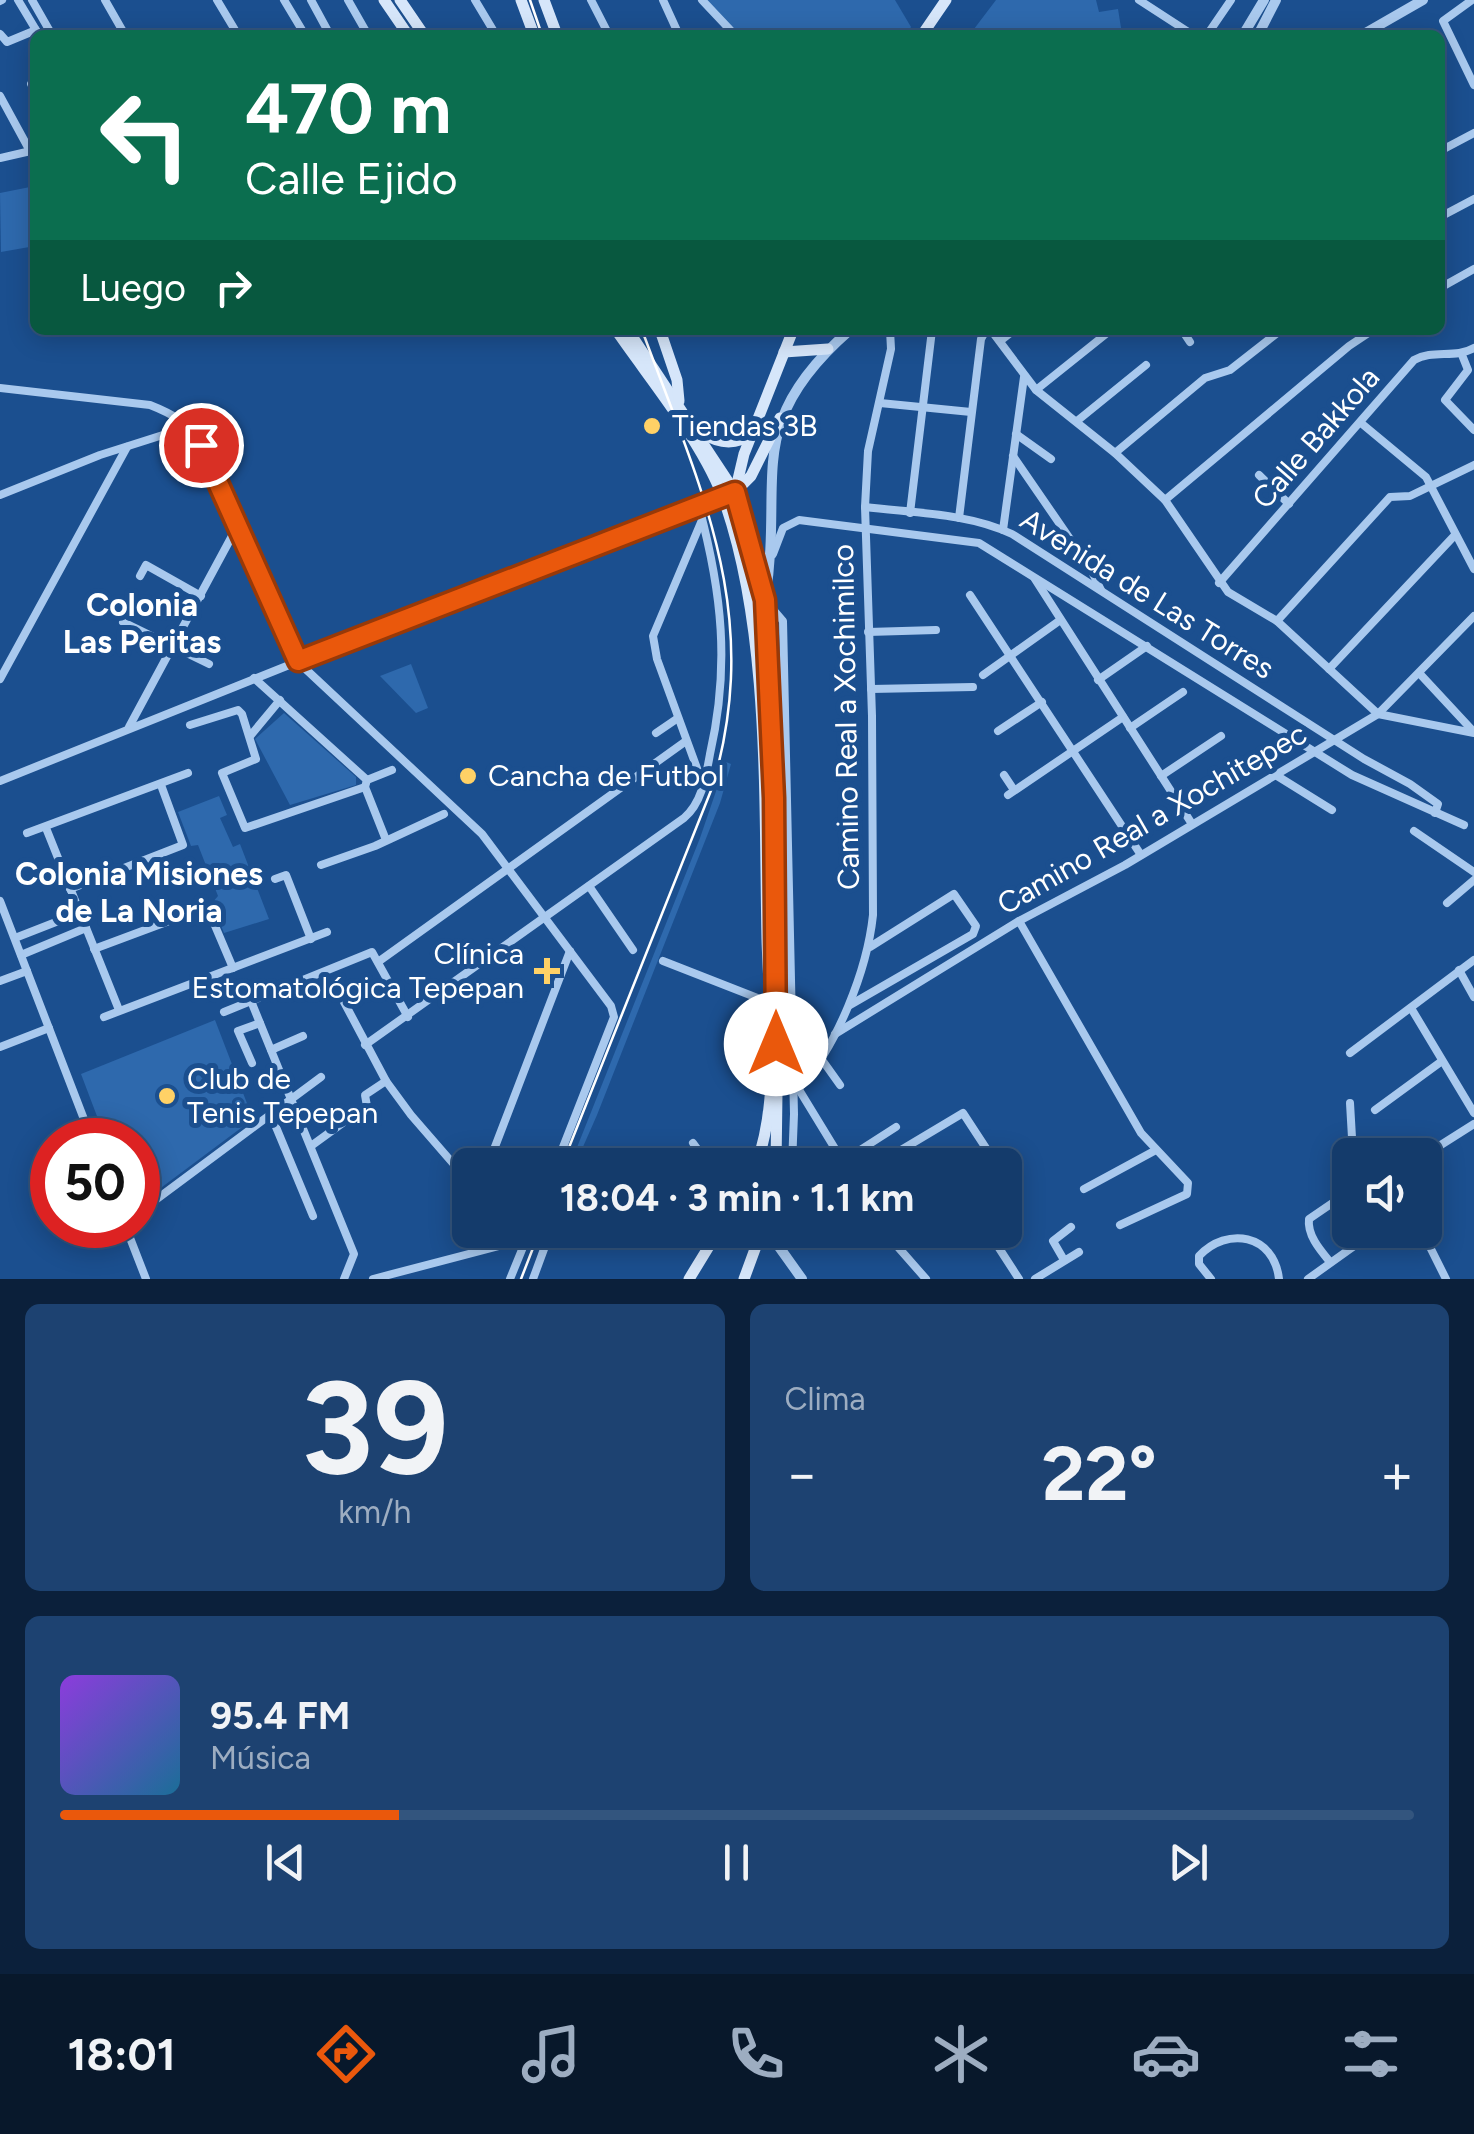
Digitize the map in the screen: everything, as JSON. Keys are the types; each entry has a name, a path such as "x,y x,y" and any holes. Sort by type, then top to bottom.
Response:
{"main road":[{"path":"384,0 412,30"},
{"path":"400,0 414,30"},
{"path":"521,0 532,30"},
{"path":"544,0 555,30"},
{"path":"925,30 946,0"},
{"path":"619,335 729,495 751,611 762,747 768,1002 769,1120 761,1148"},
{"path":"631,335 695,427 729,495 765,600 774,798 776,1148"},
{"path":"662,335 677,380 680,405"},
{"path":"729,495 790,335"},
{"path":"784,352 828,349"},
{"path":"729,495 751,476 780,418"},
{"path":"695,427 717,442 744,440 753,433"},
{"path":"689,1279 708,1248"},
{"path":"744,1279 759,1248"}],"street":[{"path":"18,0 36,30"},
{"path":"32,0 49,30"},
{"path":"105,0 122,30"},
{"path":"217,0 235,30"},
{"path":"284,0 302,30"},
{"path":"311,0 327,30"},
{"path":"348,0 365,30"},
{"path":"476,0 493,30"},
{"path":"591,0 606,30"},
{"path":"663,0 676,30"},
{"path":"702,0 731,30"},
{"path":"1138,0 1185,30"},
{"path":"1210,30 1231,0"},
{"path":"1245,30 1264,0"},
{"path":"1261,30 1276,0"},
{"path":"1371,30 1423,0"},
{"path":"1472,0 1443,22 1474,85"},
{"path":"0,34 7,42 30,34"},
{"path":"1462,60 1474,52"},
{"path":"0,96 30,147"},
{"path":"1445,148 1474,132"},
{"path":"0,158 30,150"},
{"path":"1445,215 1474,200"},
{"path":"1445,285 1474,268"},
{"path":"793,1148 796,1087 783,620 765,600 770,562 770,475 780,418 809,371 844,335"},
{"name":"Camino Real a Xochimilco","path":"796,1087 820,1057 849,1006 870,947 874,915 871,689 864,528 868,451 891,349 890,335"},
{"path":"910,512 931,335"},
{"path":"959,518 980,339 984,335"},
{"path":"994,335 1036,390 1165,500 1228,592 1277,621 1378,714 1474,732"},
{"path":"1000,341 1008,335"},
{"path":"1036,390 1106,335"},
{"path":"1185,335 1190,342"},
{"path":"1115,454 1205,378 1230,370 1275,335"},
{"path":"1165,500 1367,335"},
{"path":"1474,348 1462,355 1468,370 1445,400 1474,429"},
{"name":"Calle Bakkola","path":"1219,583 1420,356 1462,355"},
{"path":"1076,421 1146,365"},
{"path":"1003,530 1024,377"},
{"path":"0,388 150,406 170,413 201,445 298,661 458,811 510,868 611,1006 614,1017 563,1148"},
{"path":"880,403 971,412"},
{"path":"1361,423 1413,463 1432,486 1474,569"},
{"path":"0,496 127,446 188,428"},
{"path":"1016,434 1052,459"},
{"path":"0,679 127,446"},
{"path":"1013,456 1102,591"},
{"path":"1277,621 1383,503 1390,498 1410,496 1474,465"},
{"path":"1259,475 1289,504"},
{"path":"0,780 729,495"},
{"path":"366,1046 691,812 716,728 722,682 723,626 698,507"},
{"name":"Avenida de Las Torres","path":"865,507 959,518 1003,530 1038,551 1049,572 1147,646 1352,775 1464,825"},
{"path":"702,520 653,636 657,659 702,784"},
{"name":"Avenida de Las Torres","path":"770,562 783,528 791,521 980,543 1029,573 1049,572 1102,591 1364,759 1423,792 1438,804 1435,813"},
{"path":"129,727 232,536 239,532"},
{"path":"1329,669 1455,535"},
{"path":"1038,551 1029,573 1192,824"},
{"path":"140,576 146,565 201,596"},
{"path":"970,595 1142,855"},
{"path":"983,675 1059,621"},
{"path":"124,622 208,664"},
{"name":"Camino Real a Xochitepec","path":"831,1036 1019,921 1142,855 1378,714 1472,623"},
{"path":"868,632 936,630"},
{"path":"1098,680 1147,646"},
{"path":"1420,674 1474,732"},
{"path":"254,678 366,783 386,840"},
{"path":"871,689 973,688"},
{"path":"1130,728 1184,692"},
{"path":"251,735 280,700"},
{"path":"998,732 1042,702"},
{"path":"190,724 238,710 251,735 256,759 222,774 244,828 392,770"},
{"path":"1004,776 1010,792 1123,717"},
{"path":"656,734 678,718"},
{"path":"1290,737 1301,732 1303,719"},
{"path":"1161,776 1221,736"},
{"path":"378,962 686,741"},
{"path":"1352,775 1364,759"},
{"path":"27,833 188,773"},
{"path":"1274,774 1332,810"},
{"path":"70,889 183,845 160,785"},
{"path":"321,865 444,814"},
{"path":"46,828 119,1010"},
{"path":"1414,831 1474,872"},
{"path":"276,879 291,873 311,938"},
{"path":"1447,902 1474,880"},
{"path":"590,886 633,950"},
{"path":"849,1006 973,934 976,926 954,894 870,947"},
{"path":"0,901 84,1118"},
{"path":"94,949 204,908 233,968"},
{"path":"15,938 79,913"},
{"path":"1019,921 1142,1133 1188,1183 1187,1194 1120,1226"},
{"path":"21,955 86,928"},
{"path":"104,1016 327,932"},
{"path":"224,1012 372,952 408,1016"},
{"path":"495,1148 570,952"},
{"path":"1350,1053 1474,960"},
{"path":"663,961 768,1002"},
{"path":"0,981 27,970"},
{"path":"1459,970 1474,997"},
{"path":"251,1001 354,1254 344,1279"},
{"path":"344,1002 386,1081 452,1162"},
{"path":"1411,1008 1474,1113"},
{"path":"252,1063 238,1030 260,1023"},
{"path":"0,1047 49,1028"},
{"path":"271,1050 303,1036"},
{"path":"820,1057 840,1085"},
{"path":"1375,1110 1442,1060"},
{"path":"160,1196 321,1077"},
{"path":"368,1112 363,1098 386,1081"},
{"path":"796,1087 835,1148"},
{"path":"1350,1103 1352,1138"},
{"path":"904,1148 963,1113 986,1148"},
{"path":"270,1114 312,1216"},
{"path":"311,1146 344,1122"},
{"path":"1442,1144 1474,1124"},
{"path":"866,1148 896,1127"},
{"path":"693,1142 697,1148"},
{"path":"1084,1189 1156,1150"},
{"path":"1330,1262 1308,1224 1332,1204"},
{"path":"1064,1260 1053,1241 1071,1227"},
{"path":"1211,1279 1199,1264 1198,1256 1217,1241 1240,1237 1272,1256 1279,1279"},
{"path":"134,1248 146,1279"},
{"path":"372,1279 488,1248"},
{"path":"512,1248 521,1252"},
{"path":"510,1279 523,1248"},
{"path":"533,1279 544,1248"},
{"path":"780,1248 802,1279"},
{"path":"898,1248 926,1279"},
{"path":"999,1248 1019,1279"},
{"path":"1310,1278 1351,1248"},
{"path":"1431,1248 1446,1279"},
{"path":"1035,1279 1078,1252"}],"shaded area":[{"path":"704,0 895,0 911,27 909,30 729,30"},
{"path":"996,0 1096,0 1099,12 1118,9 1121,30 976,30"},
{"path":"30,187 30,247 1,252 0,193"},
{"path":"411,664 428,708 416,713 380,676"},
{"path":"284,713 356,777 356,785 290,805 255,739"},
{"path":"726,762 731,764 720,803 597,1115 582,1148 577,1148 700,838"},
{"path":"219,796 227,815 220,818 233,847 240,844 269,919 224,933 212,903 218,896 198,845 191,846 178,812"},
{"name":"Club de Tenis Tepepan","path":"215,1020 253,1119 160,1189 160,1118 98,1118 81,1074"}],"tram line":[{"path":"530,0 540,30"},
{"path":"569,1148 712,788 726,725 731,666 728,609 719,554 704,499 644,335"},
{"path":"521,1279 533,1248"}],"place":[{"name":"Tiendas 3B","path":"652,426"},
{"name":"Cancha de Futbol","path":"468,776"},
{"name":"Clínica Estomatológica Tepepan","path":"547,971"},
{"name":"Club de Tenis Tepepan","path":"167,1096"}],"district":[{"name":"Colonia Las Peritas","path":"142,624"},
{"name":"Colonia Misiones de La Noria","path":"139,892"}],"route":[{"path":"201,445 298,661 735,492 765,600 774,798 776,1044"}]}
